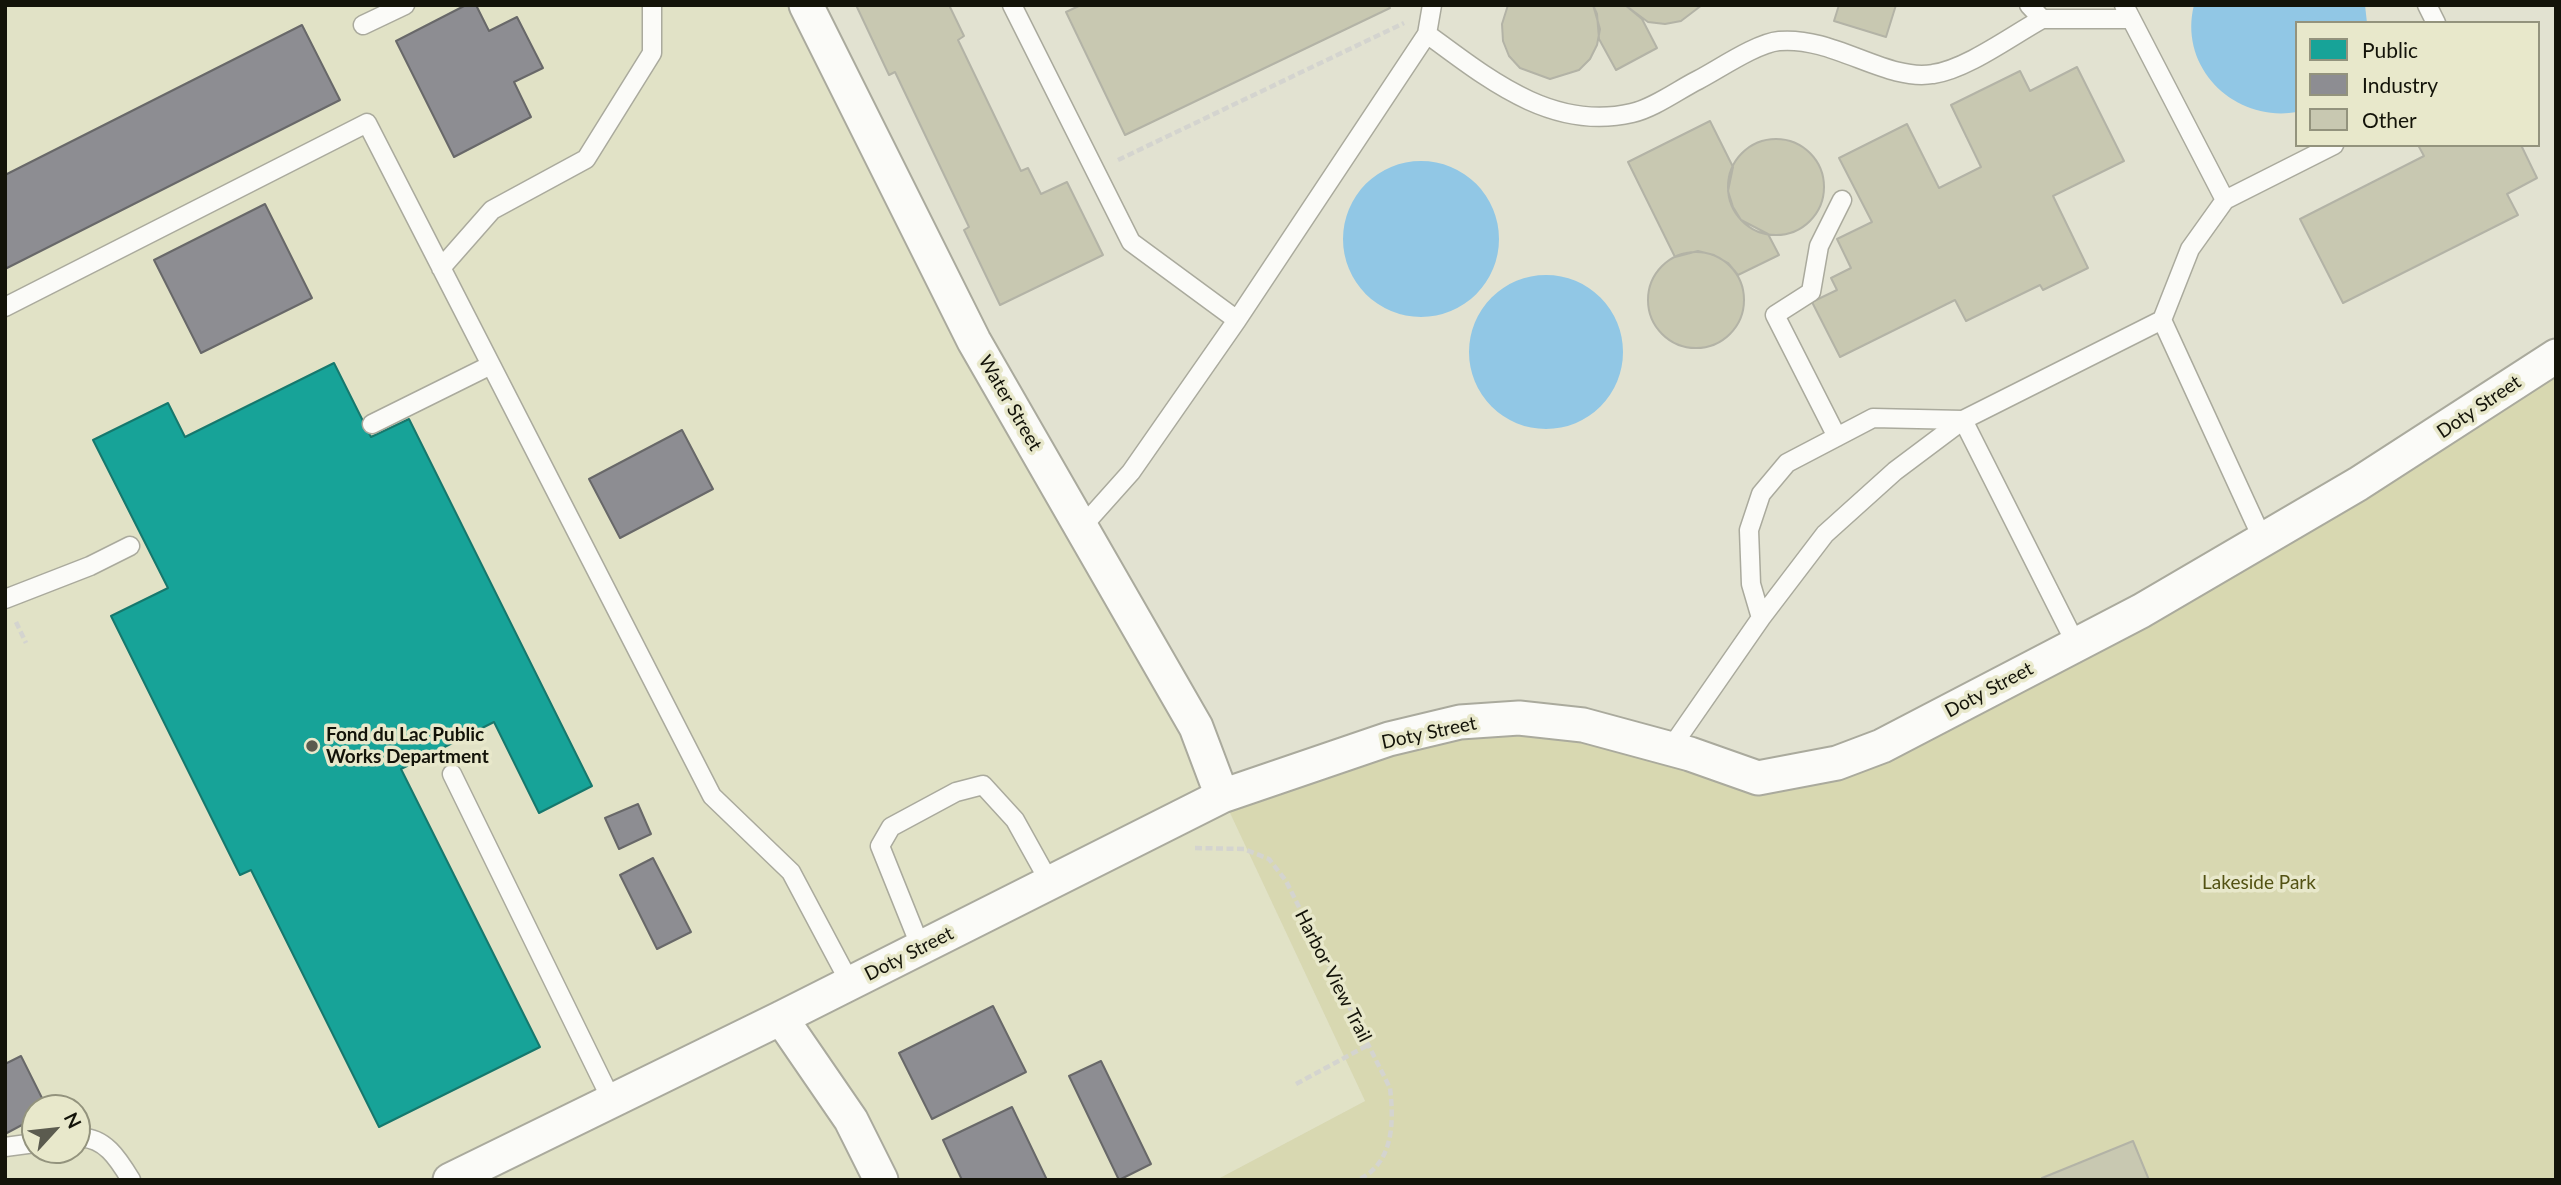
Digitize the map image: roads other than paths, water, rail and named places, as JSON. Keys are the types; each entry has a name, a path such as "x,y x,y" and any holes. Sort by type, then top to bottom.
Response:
{"street":[{"name":"Water Street","path":"806,5 974,341 1196,727 1222,796"},
{"name":"Doty Street","path":"450,1180 781,1018 1222,796 1389,739 1460,722 1519,718 1583,725 1670,749 1758,778 1837,763 1882,746 2076,644 2263,540 2454,425 2556,356"},
{"path":"781,1018 851,1120 881,1180"}],"lane":[{"path":"363,25 405,5"},
{"path":"441,268 492,210 586,159 652,53 652,5"},
{"path":"1012,5 1131,242 1237,320"},
{"path":"2029,5 2042,19"},
{"path":"2427,5 2436,21"},
{"path":"1081,528 1131,471 1237,320 1427,34 1431,8"},
{"path":"1427,34 1496,84 1548,110 1592,117 1633,113 1773,42 1802,39 1907,74 1933,74 1963,63 2042,19 2127,12 2225,200"},
{"path":"5,307 367,123 712,796 791,873 850,983"},
{"path":"1670,749 1761,618 1825,534 1895,471 1963,420 2162,320 2190,249 2225,200 2330,147"},
{"path":"1837,437 1774,315 1811,292 1819,246 1842,200"},
{"path":"2162,320 2263,540"},
{"path":"372,424 491,365"},
{"path":"1761,618 1751,584 1749,530 1762,494 1787,463 1873,418 1963,420"},
{"path":"1963,420 2076,644"},
{"path":"5,599 90,566 130,546"},
{"path":"452,774 612,1101"},
{"path":"921,948 880,846 891,827 956,792 984,785 1015,820 1049,883"},
{"path":"91,1141 114,1151 131,1180"}],"water":[{"path":"2194,5 2365,5 2367,21 2295,21 2295,112 2274,113 2252,109 2233,100 2216,86 2203,69 2195,50 2191,28"},
{"path":"1421,161 1451,167 1476,184 1493,209 1499,239 1493,269 1476,294 1451,311 1421,317 1391,311 1366,294 1349,269 1343,239 1349,209 1366,184 1391,167"},
{"path":"1546,275 1575,281 1600,298 1617,323 1623,352 1617,381 1600,406 1575,423 1546,429 1517,423 1492,406 1475,381 1469,352 1475,323 1492,298 1517,281"}],"place":[{"name":"Fond du Lac Public Works Department","path":"312,746"}],"park label":[{"name":"Lakeside Park","path":"2259,883"}]}
